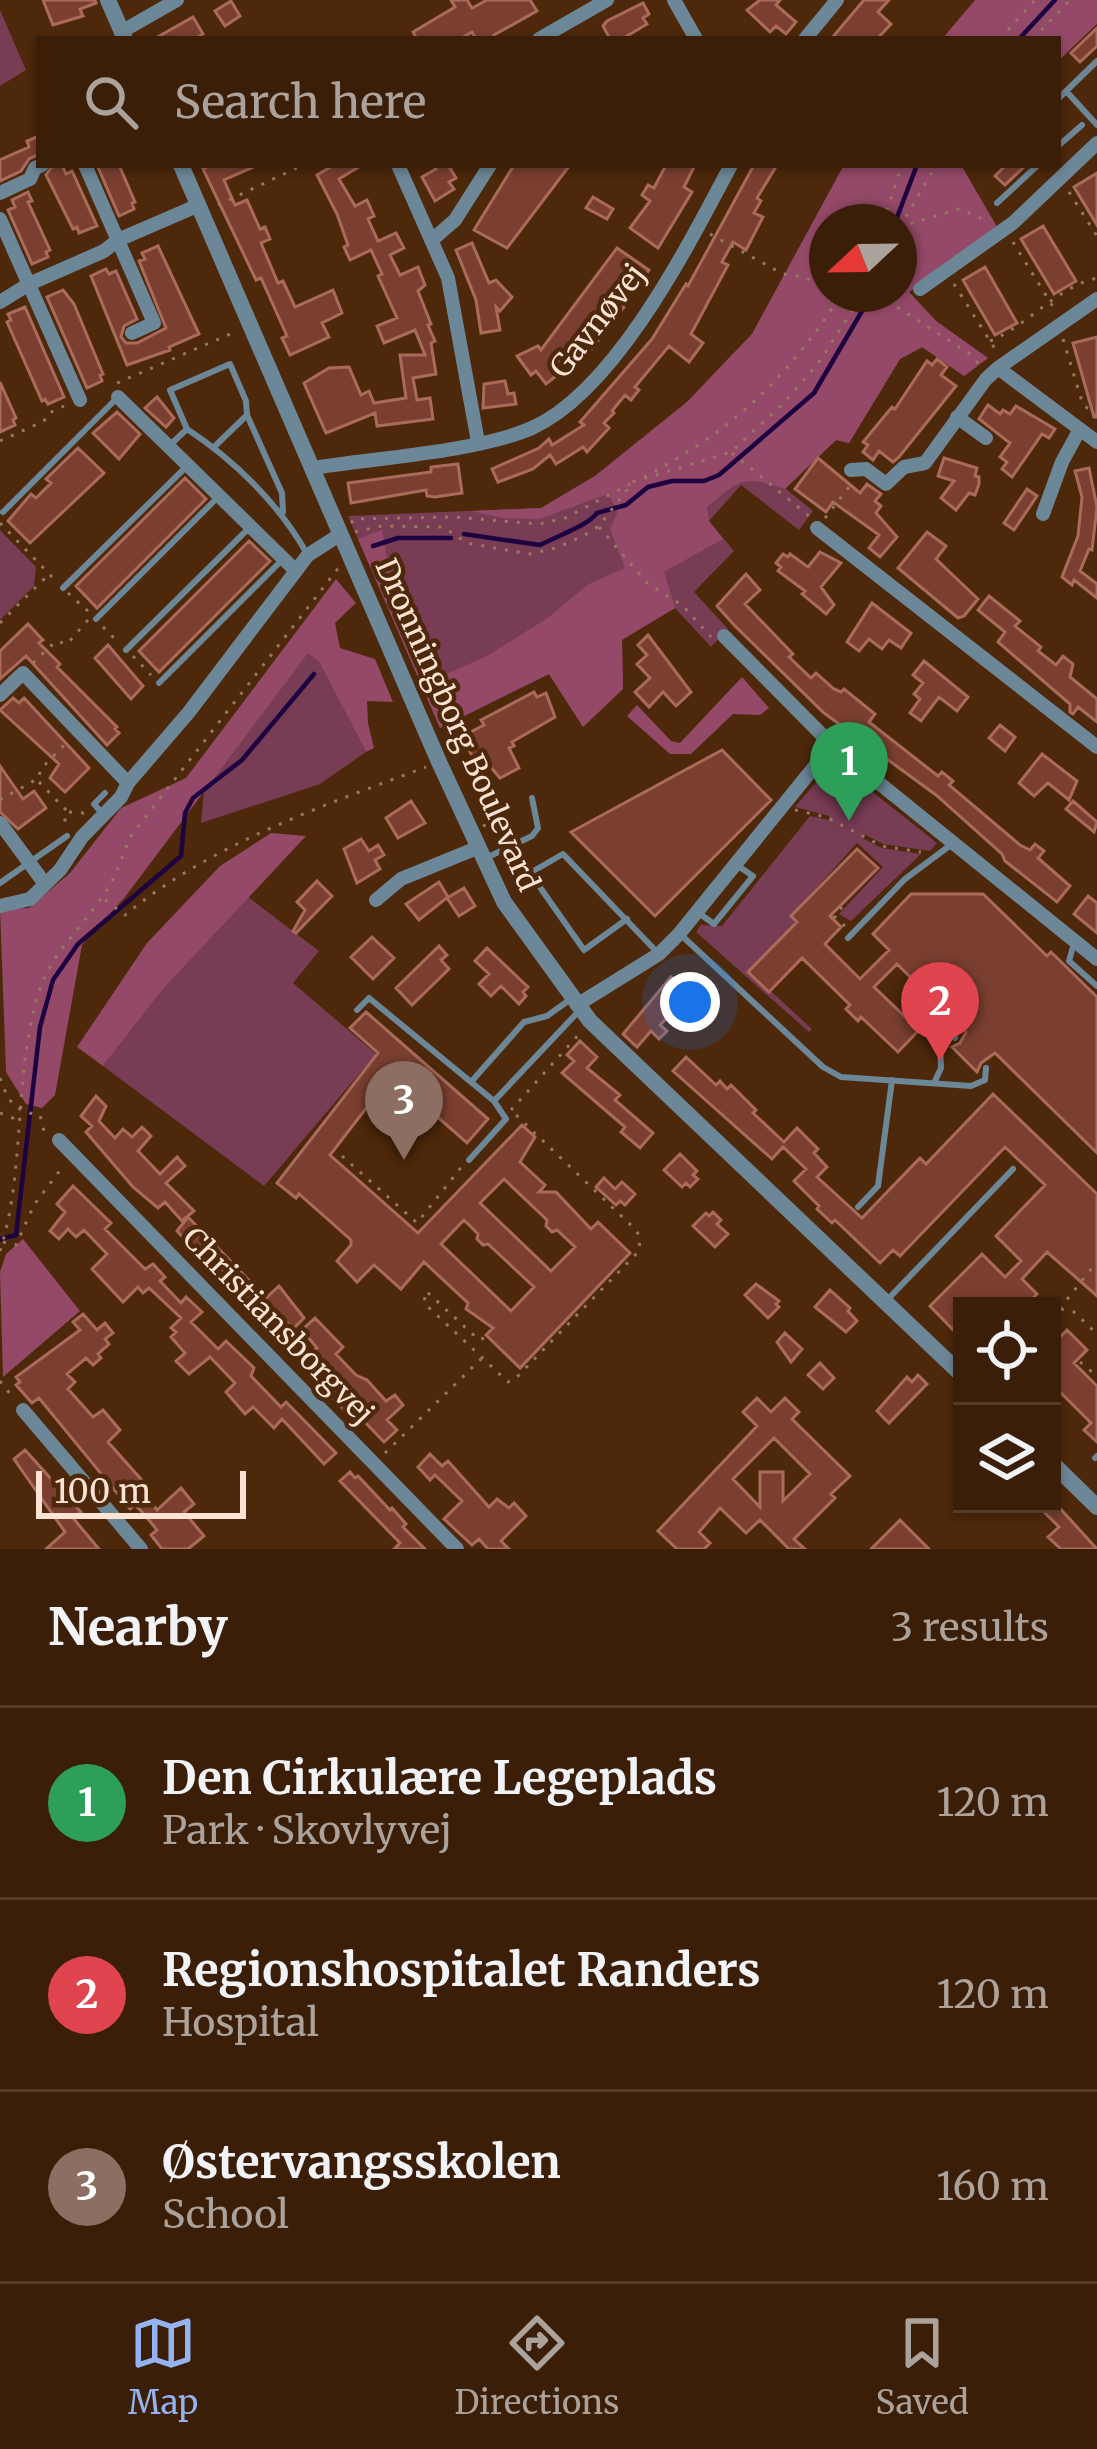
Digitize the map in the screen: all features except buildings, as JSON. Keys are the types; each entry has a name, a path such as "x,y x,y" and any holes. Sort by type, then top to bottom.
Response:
{"street":[{"path":"108,0 123,35 177,0"},
{"path":"543,36 607,0"},
{"path":"674,0 694,36"},
{"path":"807,36 837,0"},
{"path":"1064,164 1097,142"},
{"path":"0,193 30,178 36,168"},
{"path":"86,168 154,322 132,333"},
{"name":"Dronningborg Boulevard","path":"182,168 439,763 504,902 580,1009 953,1366"},
{"path":"399,168 457,308 478,442"},
{"path":"432,240 455,220 488,168"},
{"name":"Gavnøvej","path":"313,468 478,442 530,428 563,408 630,335 729,168"},
{"path":"920,290 1006,235 1061,168"},
{"path":"0,302 118,240 199,206"},
{"path":"0,219 80,400"},
{"path":"853,470 866,469 886,484 904,467 926,463 997,360 1097,299"},
{"path":"997,360 1097,442"},
{"path":"118,397 296,571"},
{"path":"957,417 986,438"},
{"path":"1043,514 1080,429"},
{"path":"817,528 1097,747"},
{"path":"0,906 30,899 45,884 99,809 121,797 189,712 308,555 341,534"},
{"path":"724,636 832,745 1097,959"},
{"path":"0,695 23,673 128,783"},
{"path":"580,1009 680,934 832,745"},
{"path":"0,823 45,884"},
{"path":"376,900 401,879 480,854"},
{"name":"Christiansborgvej","path":"59,1140 458,1549"},
{"path":"23,1410 141,1549"},
{"path":"1061,1472 1097,1507"}],"lane":[{"path":"1061,97 1097,61"},
{"path":"1066,92 1097,125"},
{"path":"1061,143 1082,125"},
{"path":"997,203 1034,168"},
{"path":"284,513 282,493 230,364 170,390 187,429 284,513 308,555"},
{"path":"3,512 118,397"},
{"path":"213,448 247,415"},
{"path":"168,446 187,429"},
{"path":"63,589 188,465"},
{"path":"94,617 219,496"},
{"path":"126,650 251,527"},
{"path":"159,682 284,559"},
{"path":"99,809 105,793"},
{"path":"480,854 532,836 538,828 532,798"},
{"path":"0,883 67,836"},
{"path":"850,936 905,879 954,842"},
{"path":"576,848 530,874 584,950 627,919"},
{"path":"563,854 658,954"},
{"path":"680,934 824,1067 841,1077 978,1084 988,1075 986,1068"},
{"path":"1075,942 1069,961 1097,986"},
{"path":"357,1010 369,998 508,1113 469,1160"},
{"path":"471,1082 524,1022 580,1009"},
{"path":"494,1101 580,1009"},
{"path":"932,1083 941,1068 940,1040 947,1034 955,1038"},
{"path":"858,1207 878,1186 892,1080"},
{"path":"887,1301 1013,1169"}],"path":[{"path":"1003,36 1035,0"},
{"path":"1036,36 1070,0"},
{"path":"199,206 212,208 297,168"},
{"path":"889,204 901,168"},
{"path":"913,204 934,168"},
{"path":"1072,194 1097,236"},
{"path":"917,222 959,209 1006,235 1021,250 1056,311"},
{"path":"698,227 783,274 809,280"},
{"path":"990,341 1014,330 1049,300 1097,278"},
{"path":"952,280 997,360"},
{"path":"341,534 354,519 454,517 539,524 565,518 694,451 737,418 785,374 830,312"},
{"path":"341,534 381,526 443,526 467,543 529,554 556,548 600,524 634,482 731,453 819,362 851,312"},
{"path":"905,312 980,365"},
{"path":"1056,328 1083,405 1097,415"},
{"path":"731,453 808,515 817,528 855,478 853,470"},
{"path":"600,524 648,584 682,605 714,640 724,636"},
{"path":"0,1251 38,996 65,940 102,898 130,837 338,567 352,559"},
{"path":"0,623 49,574"},
{"path":"23,673 56,641 67,644 94,617"},
{"path":"189,712 211,734"},
{"path":"0,800 37,780 40,770 79,731"},
{"path":"102,898 125,915 163,884 262,833 439,763"},
{"path":"37,780 67,811 99,809"},
{"path":"784,802 882,846 928,853 932,859"},
{"path":"67,811 66,823 60,827 67,836"},
{"path":"842,907 834,916 850,936"},
{"path":"484,1338 479,1340 426,1291 424,1303 508,1382 639,1251 636,1230 508,1113 580,1009"},
{"path":"0,1078 9,1102 22,1113"},
{"path":"0,1113 13,1118 38,1114"},
{"path":"3,1242 16,1245 52,1177 74,1155"},
{"path":"342,1156 417,1222 469,1160"},
{"path":"1097,1263 1061,1309 1074,1312 1097,1334"},
{"path":"375,1464 482,1358"},
{"path":"1080,1362 1097,1376"},
{"path":"0,1382 23,1410"}],"shaded area":[{"path":"975,0 1097,0 1097,24 1061,58 1061,36 945,36"},
{"path":"0,10 26,70 0,86"},
{"path":"842,168 963,168 997,227 917,286 917,204 823,204"},
{"path":"842,168 963,168 997,227 917,286 917,204 823,204"},
{"path":"809,229 809,312 917,312 917,301 936,321 988,358 964,376 923,347 900,359 849,443 836,440 785,488 813,511 799,530 741,485 709,521 734,551 694,592 728,629 711,647 675,608 622,639 623,689 583,727 549,674 440,728 348,516 541,508 595,476 687,402 752,334"},
{"path":"809,229 809,312 917,312 917,301 936,321 988,358 964,376 922,347 900,359 849,443 836,440 785,489 742,482 707,507 709,521 723,539 664,572 675,608 622,640 623,689 583,727 549,674 440,728 358,539 382,530 408,642 428,668 447,674 487,656 549,617 587,585 625,568 610,529 618,512 608,494 539,519 471,511 541,508 595,476 687,402 752,334"},
{"path":"0,530 36,567 34,586 0,620"},
{"path":"336,579 356,603 335,623 340,648 375,659 393,702 367,701 374,748 366,752 319,662 308,653 125,897 82,945 55,1095 42,1108 26,1104 6,1072 0,909 29,908 70,873 121,808 186,778"},
{"path":"308,652 319,662 366,752 320,784 201,823 204,791"},
{"path":"742,677 769,708 760,715 733,714 691,754 670,754 627,716 637,705 671,741 680,743"},
{"path":"831,765 840,766 937,843 930,851 883,844 864,834 862,838 882,848 921,854 851,921 839,914 883,867 857,843 792,915 797,922 749,971 812,1029 809,1032 696,932 701,925 722,926 810,816 829,820 829,816 795,807"},
{"path":"271,833 306,836 164,988 103,1066 77,1047 147,943 220,866"},
{"path":"248,897 319,951 293,983 376,1054 264,1186 103,1066 164,988"},
{"path":"23,1239 80,1311 3,1377 0,1272 6,1254"}],"waterway":[{"path":"1022,36 1055,0"},
{"path":"902,204 916,168"},
{"path":"464,534 540,545 597,513 626,505 648,487 719,475 814,393 861,312"},
{"path":"373,546 398,538 451,538"},
{"path":"0,1239 16,1235 40,1027 53,980 78,944 181,856 185,813 193,798 242,760 314,674"}],"place":[{"name":"Den Cirkulære Legeplads","path":"849,821"},
{"name":"Regionshospitalet Randers","path":"940,1061"},
{"name":"Østervangsskolen","path":"404,1160"}]}
